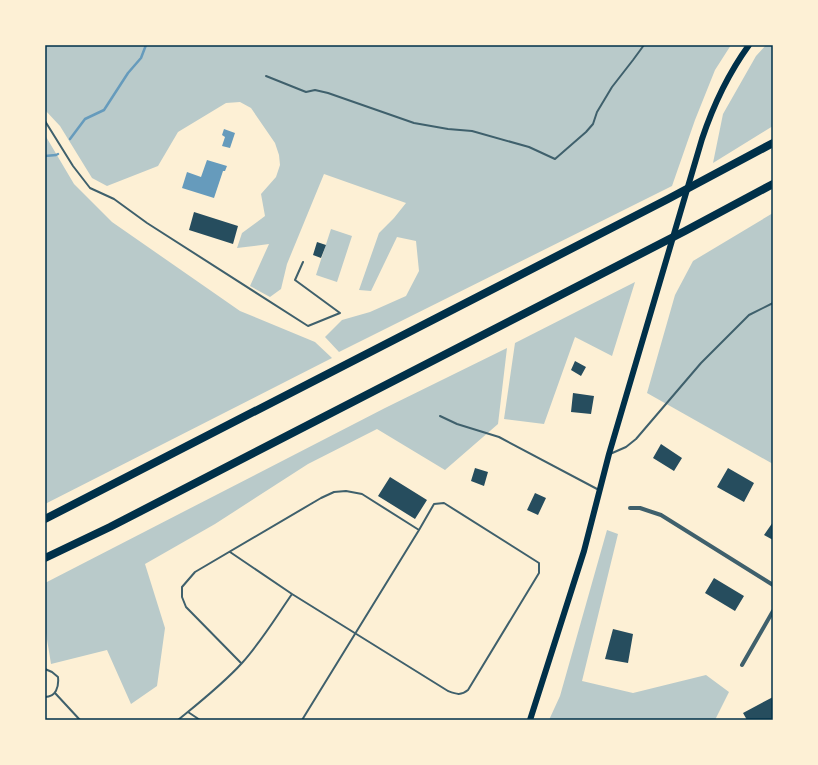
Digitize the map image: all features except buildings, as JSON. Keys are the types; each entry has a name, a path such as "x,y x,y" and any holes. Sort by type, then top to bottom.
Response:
{"highway":[{"path":"45,519 668,199 773,143"},
{"path":"45,558 117,524 685,231 773,184"}],"main road":[{"path":"530,720 584,551 609,454 705,129 730,74 749,45"}],"street":[{"path":"630,508 640,508 661,515 773,585"},
{"path":"742,665 773,611"}],"lane":[{"path":"266,76 306,92 315,90 328,93 414,123 448,129 472,131 529,147 555,159 593,124 597,112 612,87 644,45"},
{"path":"45,121 73,166 90,188 114,199 147,223 308,326 340,313 295,280 303,262"},
{"path":"609,454 626,446 636,439 701,363 749,315 773,303"},
{"path":"440,416 457,424 499,437 600,491"},
{"path":"241,663 186,607 182,597 182,587 196,572 321,498 334,492 346,491 362,494 419,530"},
{"path":"230,552 292,594 356,632 448,691 456,694 463,694 468,690 539,573 539,563 444,503 434,504 419,530 356,632 302,720"},
{"path":"178,720 241,663 263,636 292,594"},
{"path":"45,669 58,677 59,685 55,693 50,697 45,697"},
{"path":"55,693 80,720"},
{"path":"188,712 200,720"}],"shaded area":[{"path":"45,45 731,45 715,70 695,120 672,186 339,352 325,337 342,320 370,312 406,296 419,271 416,241 397,237 371,291 359,290 379,233 406,203 324,174 287,264 281,289 270,297 250,286 269,244 237,248 242,233 265,216 261,194 276,177 280,165 279,155 275,143 251,108 240,102 226,103 178,132 158,166 107,186 92,178 60,126 45,110"},
{"path":"766,45 773,45 773,126 713,163 723,114 756,56"},
{"path":"45,135 74,184 112,222 240,311 315,342 332,358 45,504"},
{"path":"773,213 773,464 647,393 675,295 693,261"},
{"path":"331,229 352,236 337,282 316,275"},
{"path":"635,282 612,356 575,337 544,424 504,419 515,343"},
{"path":"507,348 498,424 445,470 377,429 308,464 215,524 145,564 165,628 157,686 131,704 107,650 51,664 45,627 45,583 385,408"},
{"path":"607,530 618,534 582,681 633,693 706,675 729,692 715,720 549,720 560,696"}],"water":[{"path":"224,129 235,133 230,148 222,146 225,137 222,135"},
{"path":"207,160 227,166 225,171 223,171 214,198 182,188 187,172 201,177"}],"waterway":[{"path":"70,139 85,119 104,110 128,73 141,58 146,45"},
{"path":"45,156 58,154"}]}
